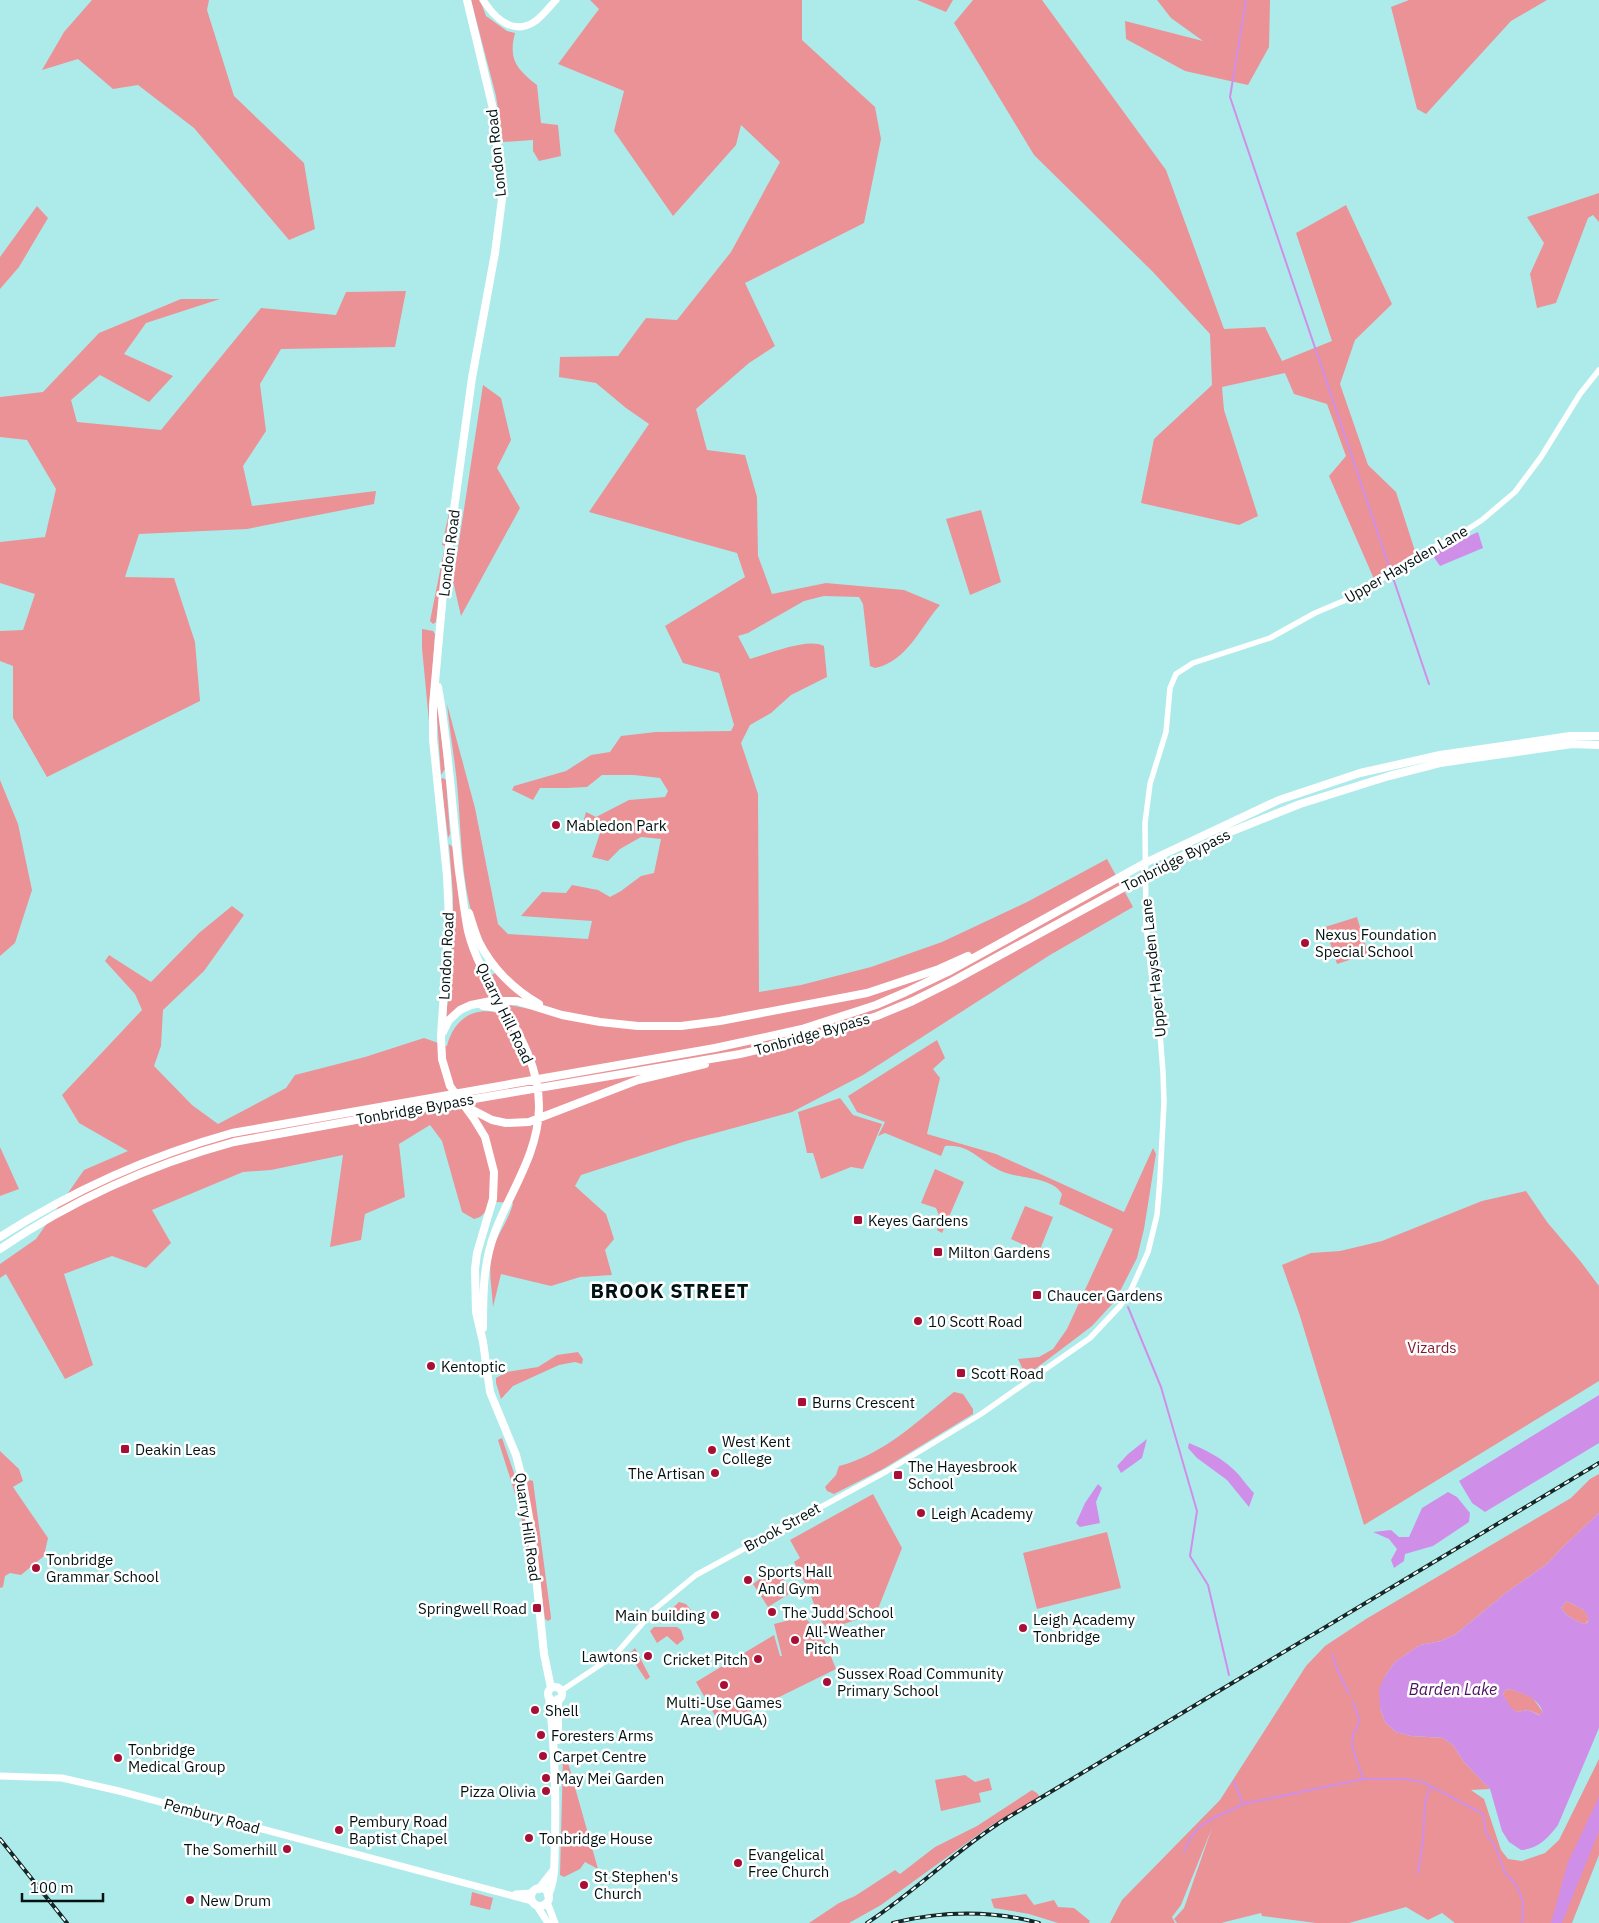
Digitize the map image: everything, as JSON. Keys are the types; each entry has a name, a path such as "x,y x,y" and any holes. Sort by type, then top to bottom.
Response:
{"highway":[{"name":"London Road","path":"465,1106 450,1086 442,1059 441,1036 449,920 448,876 433,739 433,705 437,678 444,582 472,378 495,254 502,199 494,113 467,0"},
{"name":"Quarry Hill Road","path":"437,678 442,708 464,911 472,944 523,1042 536,1080 539,1109 535,1138 518,1183 495,1231 485,1270 483,1342"},
{"name":"Tonbridge Bypass","path":"0,1237 94,1183 146,1160 203,1141 271,1125 706,1050 802,1029 868,1008 948,972 1162,854 1279,800 1360,773 1440,755 1570,736 1599,736"},
{"name":"Tonbridge Bypass","path":"0,1248 97,1191 150,1169 219,1146 262,1136 441,1104 740,1054 802,1040 848,1026 913,1000 960,977 1131,882 1230,832 1300,804 1389,776 1440,764 1572,744 1599,745"},
{"path":"463,896 479,942 495,966 520,991 552,1011"},
{"path":"441,1036 454,1014 471,1005 501,1001 516,1001 581,1019 638,1026 681,1026 720,1021 867,993 939,969 1027,929"},
{"path":"471,1005 500,1008 507,1014"},
{"path":"477,1117 506,1123 529,1122 638,1080 690,1069 740,1054"},
{"name":"Quarry Hill Road","path":"465,1106 477,1117 494,1172 493,1199 477,1254 475,1269 476,1312 483,1342 490,1392 516,1455 526,1497 544,1654 551,1688"},
{"path":"535,1897 543,1906 553,1883 555,1756 549,1692 551,1688 557,1687 561,1691 561,1697 558,1700 558,1743 555,1756"},
{"path":"549,1697 558,1700"},
{"path":"535,1897 554,1870"},
{"path":"535,1897 545,1890 547,1899"}],"main road":[{"path":"483,0 499,20 506,25 519,27 534,22 556,0"},
{"name":"Pembury Road","path":"0,1776 62,1778 119,1791 508,1895 535,1897"},
{"path":"535,1897 548,1923"},
{"path":"547,1899 554,1923"}],"street":[{"name":"Upper Haysden Lane","path":"1022,1386 1090,1338 1110,1318 1131,1290 1141,1270 1153,1233 1160,1179 1164,1102 1159,1020 1146,925 1145,823 1150,784 1166,732 1170,688 1176,674 1193,663 1260,642 1315,613 1353,597 1410,560 1462,533 1482,520 1515,492 1542,457 1580,394 1599,370"},
{"name":"Brook Street","path":"561,1691 615,1655 656,1608 696,1575 887,1471 981,1414 1022,1386"}],"green space":[{"path":"92,0 209,0 207,10 234,96 304,163 315,229 289,240 194,128 138,85 113,89 78,59 42,70 64,32"},
{"path":"471,0 480,0 486,16 507,31 515,33 513,50 516,63 519,69 537,85 541,123 558,125 561,156 539,161 533,151 533,140 503,142 496,96"},
{"path":"590,0 802,0 802,40 875,107 881,139 864,223 745,283 775,346 749,363 696,409 707,450 745,455 757,497 758,556 772,594 826,583 904,590 940,605 905,651 886,664 875,668 870,666 863,604 859,597 824,596 804,601 748,633 738,636 750,659 798,645 817,644 824,646 827,677 791,695 771,713 750,725 741,743 758,794 759,992 801,985 871,967 942,942 1027,902 1107,859 1133,907 1050,955 863,1075 792,1112 686,1141 581,1175 575,1186 606,1214 614,1239 605,1250 612,1275 580,1277 551,1286 501,1274 493,1307 490,1273 492,1253 513,1203 496,1202 480,1217 474,1219 462,1212 442,1141 430,1125 399,1144 405,1197 365,1214 361,1240 330,1247 343,1155 271,1170 243,1172 152,1210 171,1243 146,1268 112,1256 64,1274 93,1365 65,1379 6,1274 0,1278 0,1264 36,1239 84,1170 128,1151 79,1123 62,1095 142,1010 135,994 105,961 109,955 151,982 199,933 232,906 244,915 204,971 163,1010 161,1046 154,1066 192,1105 218,1124 286,1088 295,1075 365,1057 424,1038 447,1046 454,1029 465,1017 480,1012 498,1013 509,1005 530,1009 535,999 510,980 492,959 479,935 471,909 465,881 457,784 447,704 475,808 498,924 508,934 588,939 592,921 521,916 542,892 566,893 572,885 598,890 610,897 641,876 654,873 661,839 641,837 620,849 608,861 592,857 600,833 591,830 584,819 586,812 596,817 629,800 665,797 668,791 660,778 634,775 602,775 587,787 540,788 533,800 512,790 514,786 566,771 591,755 610,752 621,736 656,732 731,731 734,725 719,673 683,663 665,626 745,577 737,553 589,512 649,424 596,383 559,377 560,357 618,356 646,318 677,320 731,252 780,162 741,125 736,145 673,216 614,131 624,91 558,64 599,9"},
{"path":"917,0 953,0 946,12"},
{"path":"973,0 1042,0 1166,170 1224,329 1265,327 1282,361 1332,341 1296,233 1346,205 1392,304 1355,340 1340,384 1368,465 1396,492 1416,554 1374,579 1329,476 1346,456 1327,404 1294,394 1285,373 1222,387 1224,410 1258,516 1239,525 1141,503 1154,439 1212,385 1210,334 1153,272 1034,155 954,23"},
{"path":"1157,0 1270,0 1269,47 1248,85 1185,71 1126,39 1125,21 1203,41 1171,18"},
{"path":"1409,0 1547,0 1511,21 1426,114 1417,109 1391,7"},
{"path":"1599,193 1599,222 1593,215 1588,218 1556,303 1537,308 1530,274 1544,243 1527,217"},
{"path":"37,206 48,218 19,267 0,289 0,257"},
{"path":"406,291 395,347 281,349 260,384 266,431 243,466 252,506 376,491 374,504 247,529 139,534 125,577 174,578 195,642 200,701 47,777 13,718 13,666 0,661 0,631 23,630 35,594 0,583 0,542 45,537 56,489 27,440 0,437 0,397 43,392 99,333 181,299 220,299 146,323 124,354 173,376 149,402 100,375 71,400 77,422 161,430 261,308 336,315 346,292"},
{"path":"483,385 501,398 511,440 497,468 520,508 461,616 453,581"},
{"path":"981,510 1001,582 970,595 946,519"},
{"path":"449,513 451,513 436,622 433,624 430,621 445,546 442,545"},
{"path":"422,629 433,631 435,634 430,704 434,774 422,648"},
{"path":"436,703 438,703 445,769 441,775"},
{"path":"441,779 446,780 450,834 448,838"},
{"path":"0,780 18,824 32,890 15,943 0,956"},
{"path":"449,844 453,847 465,924 497,999 481,1000 463,1005 446,1020 453,936 453,896"},
{"path":"1357,917 1368,954 1337,964 1325,927"},
{"path":"495,973 523,999 503,999 492,975"},
{"path":"937,1040 945,1058 933,1069 940,1078 927,1134 996,1154 1124,1212 1153,1148 1156,1154 1144,1229 1137,1258 1115,1301 1092,1326 1026,1376 1018,1359 1039,1357 1053,1349 1067,1329 1113,1229 1059,1204 1062,1194 1050,1184 1008,1174 962,1148 945,1146 941,1156 885,1133 878,1136 885,1122 857,1112 848,1096"},
{"path":"840,1098 853,1115 882,1124 863,1169 851,1167 821,1179 813,1153 807,1153 798,1112"},
{"path":"0,1147 19,1189 0,1196"},
{"path":"935,1169 964,1182 942,1233 937,1230 941,1220 936,1208 921,1203"},
{"name":"Vizards","path":"1526,1191 1547,1222 1599,1286 1599,1381 1364,1525 1299,1313 1282,1265 1311,1253 1340,1251 1382,1241 1482,1201"},
{"path":"1025,1206 1053,1217 1039,1252 1011,1239"},
{"path":"578,1352 583,1359 582,1364 575,1362 559,1365 513,1386 501,1399 496,1378 507,1372 538,1367 557,1355"},
{"path":"954,1392 963,1394 973,1409 973,1414 883,1469 834,1494 827,1491 825,1487 836,1475 839,1466 871,1454 885,1445 914,1425"},
{"path":"502,1438 524,1508 532,1573 530,1573 520,1509 498,1440"},
{"path":"0,1451 19,1469 23,1481 13,1487 48,1538 44,1556 21,1575 10,1573 5,1576 3,1587 0,1588"},
{"path":"1599,1474 1599,1513 1547,1564 1507,1592 1456,1634 1441,1641 1420,1645 1395,1662 1385,1676 1380,1708 1385,1722 1396,1732 1411,1736 1443,1738 1453,1745 1464,1762 1490,1789 1471,1790 1484,1799 1501,1850 1508,1859 1522,1861 1545,1853 1559,1840 1599,1759 1599,1855 1572,1923 1455,1923 1442,1913 1428,1920 1406,1907 1349,1923 1316,1923 1262,1916 1261,1913 1221,1923 1177,1923 1174,1919 1184,1908 1212,1828 1181,1905 1172,1917 1175,1923 1110,1923 1122,1900 1220,1800 1306,1666 1325,1646 1366,1619 1571,1498 1590,1479"},
{"path":"533,1481 551,1617 548,1621 545,1619 527,1482"},
{"path":"873,1494 902,1548 876,1614 827,1629 819,1618 810,1593 794,1562 800,1558 790,1540"},
{"path":"1107,1532 1121,1588 1037,1609 1023,1553"},
{"path":"776,1567 792,1592 768,1607 753,1584"},
{"path":"1567,1601 1585,1611 1588,1621 1585,1624 1575,1620 1561,1608"},
{"path":"679,1602 686,1604 691,1610 688,1618 681,1621 661,1619"},
{"path":"806,1616 807,1620 822,1634 836,1669 747,1713 722,1728 696,1682 774,1635 780,1656 782,1656 774,1624"},
{"path":"654,1627 677,1627 681,1630 684,1639 677,1645 667,1636 657,1643 650,1631"},
{"path":"635,1648 650,1677 646,1680 629,1654"},
{"path":"1511,1689 1532,1697 1543,1712 1540,1715 1528,1710 1517,1712 1510,1708 1503,1694 1505,1690"},
{"path":"563,1759 567,1759 598,1869 585,1862 580,1869 564,1877 560,1875"},
{"path":"965,1775 975,1782 989,1778 992,1790 979,1793 981,1802 941,1811 935,1780"},
{"path":"1032,1790 1040,1797 990,1826 881,1905 849,1923 809,1923 895,1870 900,1874 935,1847 977,1826"},
{"path":"472,1892 493,1898 490,1910 470,1905"},
{"path":"1026,1894 1034,1905 1054,1900 1058,1907 1074,1908 1090,1921 1089,1923 1058,1923 1029,1914 994,1908 991,1899"}],"water":[{"path":"1478,532 1483,548 1440,566 1431,553"},
{"path":"1599,1395 1599,1443 1485,1512 1472,1503 1459,1481"},
{"path":"1147,1439 1142,1458 1121,1473 1117,1466 1128,1454"},
{"path":"1189,1443 1207,1451 1229,1465 1236,1472 1254,1493 1249,1507 1227,1480 1197,1458 1188,1448"},
{"path":"1098,1484 1102,1488 1096,1502 1100,1523 1080,1527 1076,1523 1085,1503"},
{"path":"1448,1492 1457,1497 1470,1513 1469,1522 1433,1546 1405,1554 1404,1561 1394,1568 1391,1560 1397,1549 1389,1539 1373,1532 1391,1530 1399,1537 1409,1537 1422,1508"},
{"name":"Barden Lake","path":"1599,1513 1599,1728 1558,1825 1538,1845 1521,1850 1509,1842 1502,1831 1490,1789 1464,1762 1453,1745 1443,1738 1411,1736 1396,1732 1385,1722 1380,1708 1379,1689 1395,1662 1420,1645 1441,1641 1456,1634 1507,1592 1547,1564","holes":["1567,1601 1585,1611 1588,1622 1582,1623 1565,1613 1561,1608","1511,1689 1534,1700 1543,1712 1539,1715 1528,1710 1517,1712 1511,1708 1503,1694 1505,1690"]},
{"path":"1599,1797 1599,1831 1562,1923 1551,1923 1568,1862"}],"waterway":[{"path":"1246,0 1230,97 1429,684"},
{"path":"1128,1307 1161,1387 1197,1511 1190,1556 1208,1585 1229,1675"},
{"path":"1332,1654 1349,1694"},
{"path":"1353,1701 1359,1719 1353,1734 1352,1746 1363,1779"},
{"path":"1234,1781 1243,1804 1363,1779 1405,1779 1423,1782 1483,1814 1486,1833 1495,1846 1505,1873 1514,1882 1521,1896 1523,1902 1522,1923"},
{"path":"1418,1873 1423,1841 1425,1802 1430,1787"},
{"path":"1184,1852 1189,1841 1201,1826 1243,1804"}],"railway":[{"path":"867,1923 971,1843 1007,1818 1599,1463"},
{"path":"0,1839 67,1923"},
{"path":"893,1923 948,1914 984,1914 1039,1923"}],"place":[{"name":"Mabledon Park","path":"556,825"},
{"name":"Nexus Foundation Special School","path":"1305,943"},
{"name":"Keyes Gardens","path":"858,1220"},
{"name":"Milton Gardens","path":"938,1252"},
{"name":"Chaucer Gardens","path":"1037,1295"},
{"name":"10 Scott Road","path":"918,1321"},
{"name":"Kentoptic","path":"431,1366"},
{"name":"Scott Road","path":"961,1373"},
{"name":"Burns Crescent","path":"802,1402"},
{"name":"Deakin Leas","path":"125,1449"},
{"name":"West Kent College","path":"712,1450"},
{"name":"The Artisan","path":"715,1473"},
{"name":"The Hayesbrook School","path":"898,1475"},
{"name":"Leigh Academy","path":"921,1513"},
{"name":"Tonbridge Grammar School","path":"36,1568"},
{"name":"Sports Hall And Gym","path":"748,1580"},
{"name":"Springwell Road","path":"537,1608"},
{"name":"The Judd School","path":"772,1612"},
{"name":"Main building","path":"715,1615"},
{"name":"Leigh Academy Tonbridge","path":"1023,1628"},
{"name":"All-Weather Pitch","path":"795,1640"},
{"name":"Lawtons","path":"648,1656"},
{"name":"Cricket Pitch","path":"758,1659"},
{"name":"Sussex Road Community Primary School","path":"827,1682"},
{"name":"Multi-Use Games Area (MUGA)","path":"724,1685"},
{"name":"Shell","path":"535,1710"},
{"name":"Foresters Arms","path":"541,1735"},
{"name":"Carpet Centre","path":"543,1756"},
{"name":"Tonbridge Medical Group","path":"118,1758"},
{"name":"May Mei Garden","path":"546,1778"},
{"name":"Pizza Olivia","path":"546,1791"},
{"name":"Pembury Road Baptist Chapel","path":"339,1830"},
{"name":"Tonbridge House","path":"529,1838"},
{"name":"The Somerhill","path":"287,1849"},
{"name":"Evangelical Free Church","path":"738,1863"},
{"name":"St Stephen's Church","path":"584,1885"},
{"name":"New Drum","path":"190,1900"}],"district":[{"name":"BROOK STREET","path":"670,1290"}]}
